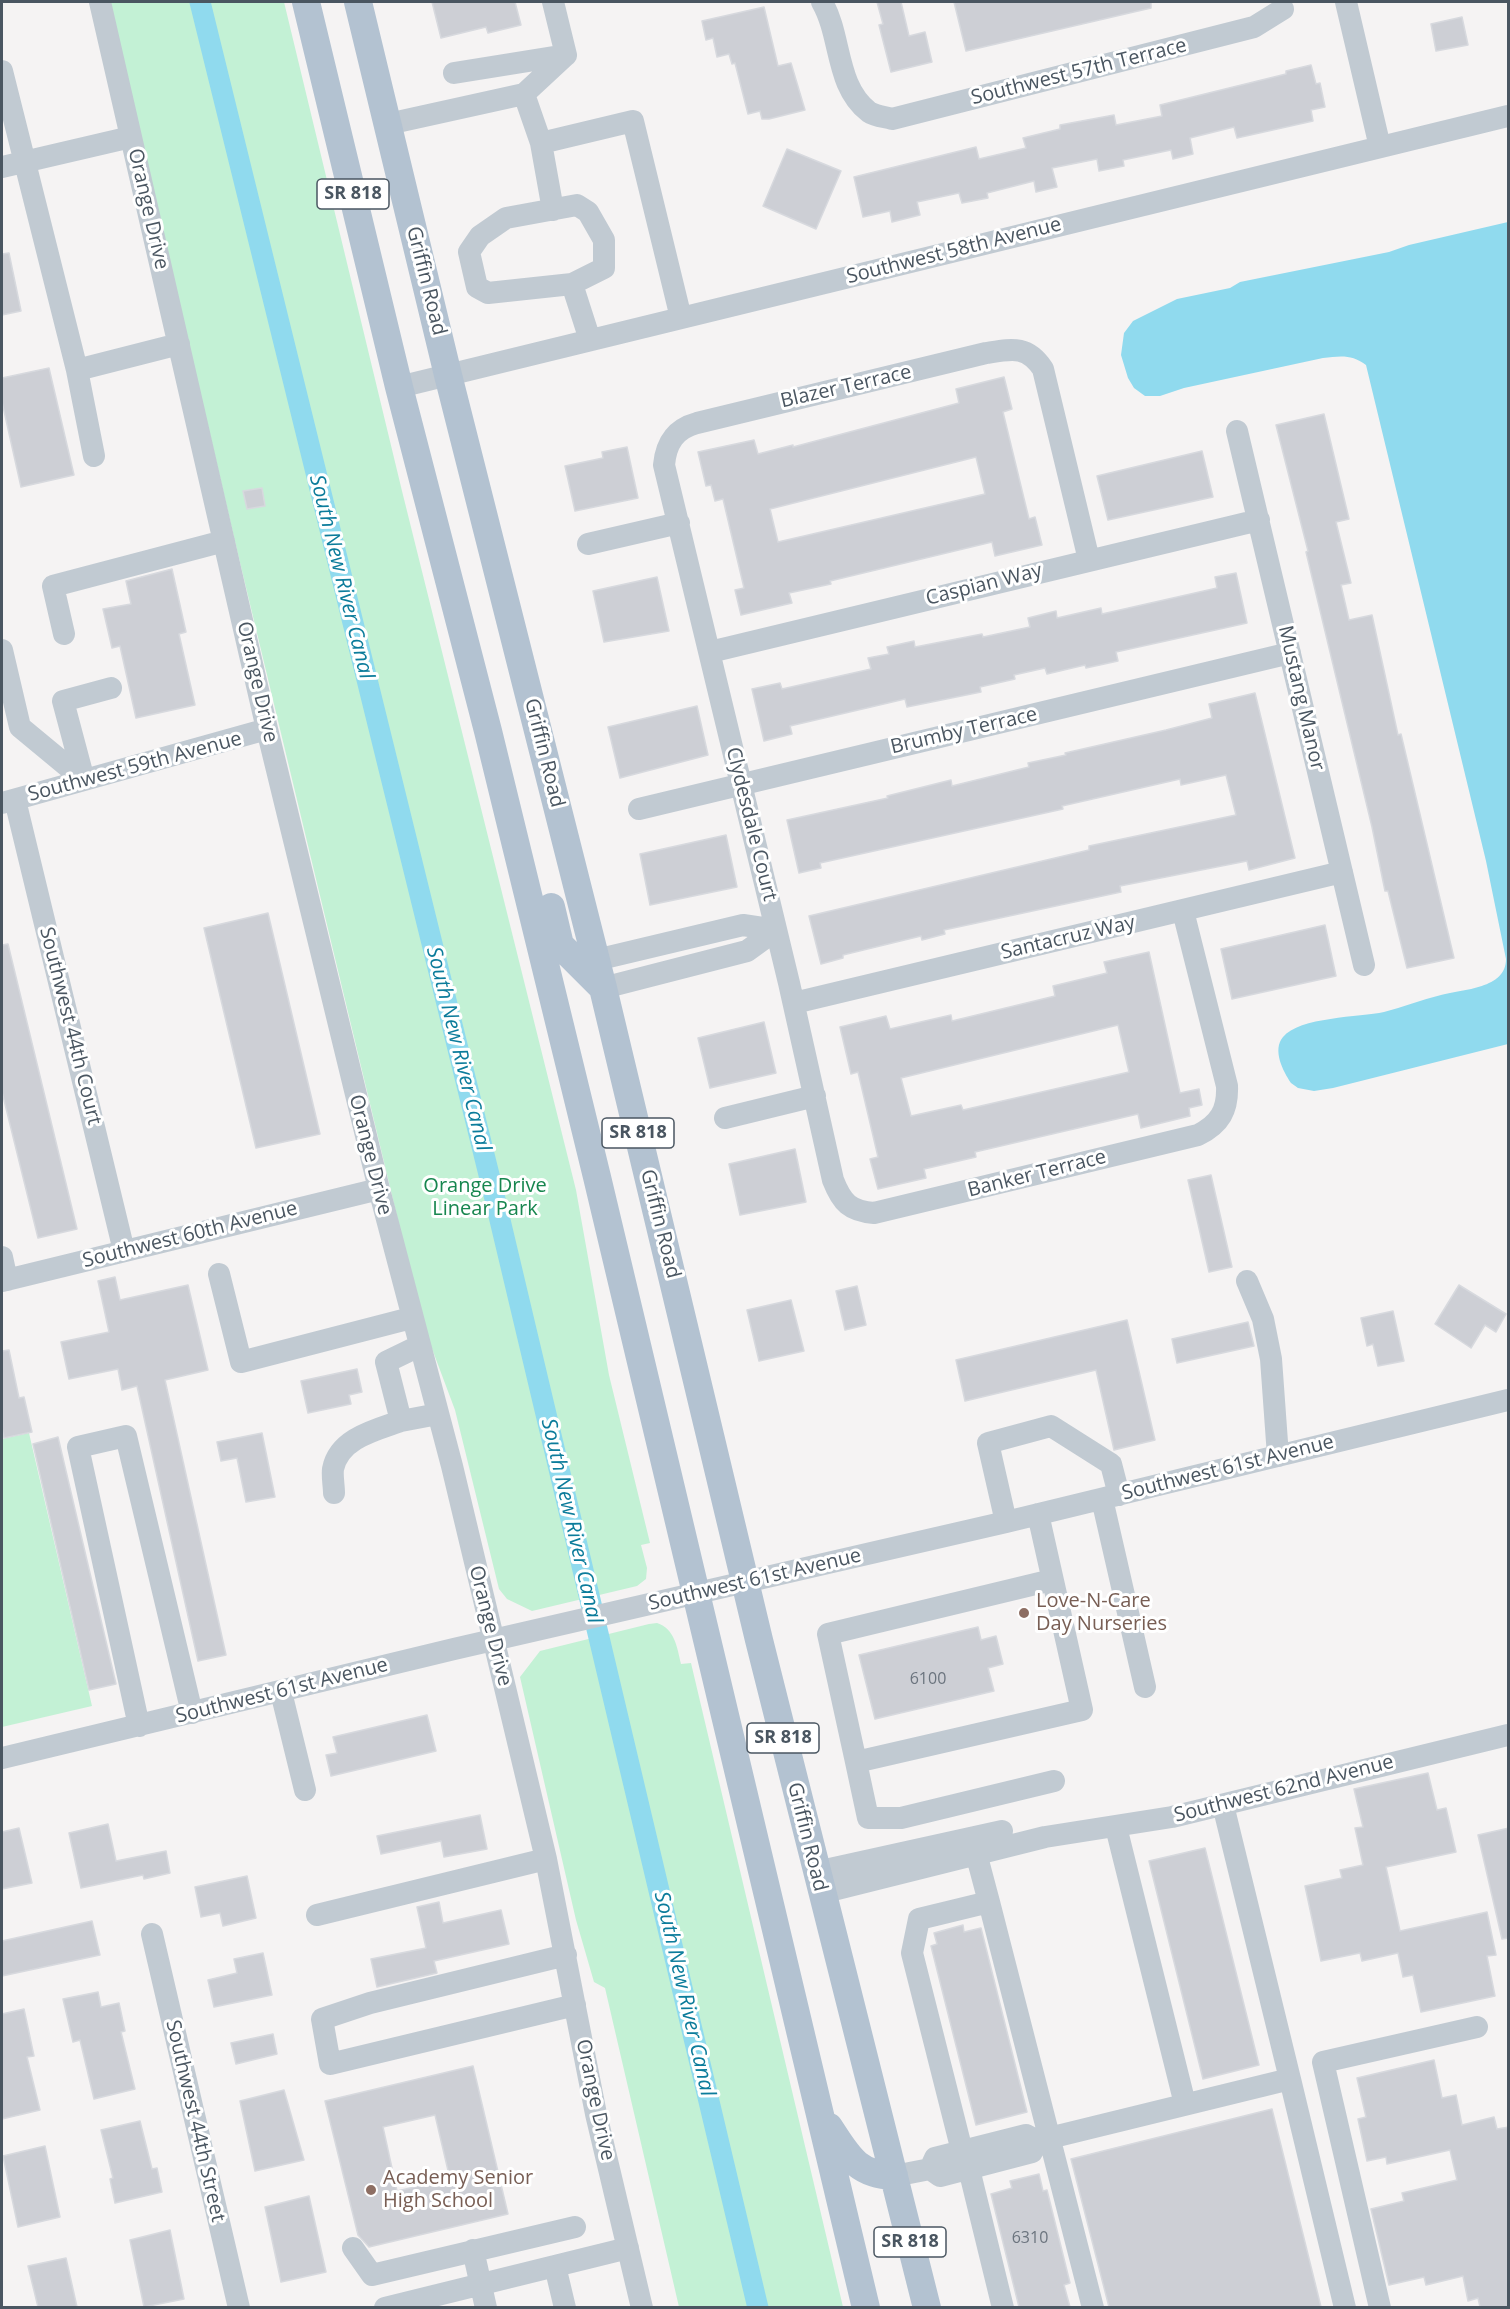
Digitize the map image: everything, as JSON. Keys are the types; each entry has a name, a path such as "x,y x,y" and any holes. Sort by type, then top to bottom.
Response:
{"main road":[{"name":"SR 818","path":"306,2 399,387 488,731 597,1177 866,2307"},
{"name":"Griffin Road","path":"358,2 448,375 603,988 818,1882 927,2307"},
{"path":"488,731 507,739 560,945 603,988"},
{"path":"820,2113 847,2155 861,2169 877,2175 894,2176"}],"street":[{"name":"Orange Drive","path":"100,2 267,729 411,1318 438,1414 546,1859 596,2114 642,2307"},
{"path":"553,2 566,55"},
{"name":"Southwest 57th Terrace","path":"822,2 830,16 849,90 871,113 892,119 1254,27 1283,9"},
{"path":"1346,2 1380,147"},
{"path":"388,124 524,94 566,55"},
{"path":"454,73 566,55"},
{"path":"2,72 12,165 77,370 94,456"},
{"path":"524,94 541,143 553,210"},
{"name":"Southwest 58th Avenue","path":"399,387 1509,116"},
{"path":"541,143 633,121 681,318"},
{"path":"12,165 131,137"},
{"path":"577,205 588,212 604,240 604,268 572,285 488,293 477,287 469,252 480,236 506,218 577,205"},
{"path":"572,285 590,340"},
{"path":"77,370 179,344"},
{"name":"Blazer Terrace","path":"670,440 677,432 697,423 986,353 1016,350 1027,352 1043,369 1089,560"},
{"name":"Mustang Manor","path":"1237,431 1364,965"},
{"name":"Clydesdale Court","path":"670,440 665,451 664,465 777,930 833,1180 839,1196 847,1204"},
{"name":"Caspian Way","path":"710,652 1259,520"},
{"path":"588,544 679,523"},
{"path":"64,634 53,586 224,541"},
{"path":"2,650 9,714 20,727 84,780"},
{"name":"Brumby Terrace","path":"639,809 1290,653"},
{"path":"84,780 63,702 111,688"},
{"name":"Southwest 59th Avenue","path":"8,801 267,729"},
{"name":"Southwest 44th Court","path":"8,801 124,1251"},
{"name":"Santacruz Way","path":"794,1003 1342,872"},
{"name":"Banker Terrace","path":"847,1204 859,1212 874,1213 906,1207 1198,1135 1213,1127 1227,1101 1227,1086 1183,911"},
{"path":"596,960 743,925 777,930"},
{"path":"603,988 747,951 777,930"},
{"path":"724,1118 815,1096"},
{"name":"Southwest 60th Avenue","path":"4,1281 379,1189"},
{"path":"2,1257 4,1281"},
{"path":"219,1274 241,1362 411,1318"},
{"path":"1247,1281 1263,1319 1271,1359 1278,1456"},
{"path":"401,1421 386,1362 419,1346"},
{"name":"Southwest 61st Avenue","path":"2,1758 1006,1522 1509,1400"},
{"path":"334,1493 333,1468 343,1448 365,1433 401,1421 438,1414"},
{"path":"1006,1522 988,1443 1051,1426 1111,1464 1110,1497 1145,1687"},
{"path":"139,1726 78,1447 87,1444 126,1436 192,1713"},
{"path":"856,1762 1082,1710 1038,1514"},
{"path":"1052,1580 828,1634 868,1818 901,1818 1054,1781"},
{"path":"280,1692 304,1790"},
{"name":"Southwest 62nd Avenue","path":"818,1882 976,1853 1058,1835 1172,1817 1509,1735"},
{"path":"1223,1804 1345,2307"},
{"path":"818,1882 1042,1822 1058,1835"},
{"path":"1116,1827 1185,2104"},
{"path":"976,1853 1044,2140 1077,2211 1093,2307"},
{"path":"317,1915 546,1859"},
{"path":"989,1902 919,1919 912,1953 1003,2307"},
{"name":"Southwest 44th Street","path":"152,1934 239,2307"},
{"path":"566,1955 370,2003 322,2019 330,2064 575,2006"},
{"path":"1380,2307 1323,2062 1477,2026"},
{"path":"894,2176 930,2169 935,2158 966,2160 1026,2135 1044,2140 1290,2079"},
{"path":"353,2248 372,2275 575,2227"},
{"path":"385,2307 628,2248"},
{"path":"473,2250 486,2307"},
{"path":"555,2266 565,2307"}],"green space":[{"name":"Orange Drive Linear Park","path":"109,2 284,2 402,491 576,1190 609,1375 650,1543 641,1545 647,1568 646,1579 637,1586 532,1611 507,1599 499,1589 455,1410 431,1346 414,1287 237,550"},
{"path":"29,1433 92,1706 2,1727 2,1439"},
{"path":"657,1623 671,1634 681,1664 691,1663 843,2307 679,2307 605,1988 594,1982 576,1920 520,1677 540,1651"}],"water":[{"path":"1508,222 1508,1044 1333,1088 1314,1091 1298,1088 1291,1083 1282,1067 1278,1048 1283,1037 1291,1030 1302,1025 1331,1019 1384,1012 1482,986 1499,976 1504,969 1506,959 1486,861 1366,365 1351,357 1323,358 1184,388 1160,396 1145,396 1134,388 1128,378 1121,355 1124,333 1133,321 1177,299 1230,288 1240,282 1389,252 1409,245"}],"building":[{"path":"432,2 515,2 521,25 488,33 486,27 441,38"},
{"path":"877,2 901,2 909,36 925,32 932,62 891,72 879,25 883,24"},
{"path":"954,2 1151,2 1151,8 966,51"},
{"path":"764,7 778,66 791,63 805,110 769,119 762,119 760,111 748,114 735,63 732,64 729,54 717,57 713,38 706,40 702,21"},
{"path":"1462,17 1468,45 1436,51 1431,24"},
{"path":"1311,65 1316,84 1320,83 1325,107 1311,110 1313,121 1237,138 1234,127 1190,138 1193,154 1173,159 1171,150 1123,160 1124,166 1099,171 1097,159 1052,168 1057,187 1036,192 1034,181 987,193 988,198 962,203 959,193 917,202 920,215 892,222 890,211 863,217 854,177 976,147 979,159 1026,148 1023,138 1060,129 1060,125 1114,115 1116,125 1162,116 1160,105 1286,74 1286,71"},
{"path":"787,149 841,171 816,229 763,206"},
{"path":"9,253 21,311 2,315 2,254"},
{"path":"49,368 74,475 21,487 2,402 2,378"},
{"path":"1004,377 1012,409 1003,412 1029,519 1035,517 1042,545 995,556 992,542 830,581 831,584 789,593 792,603 741,615 735,590 744,588 723,499 715,501 711,485 706,486 698,452 754,440 758,454 793,445 793,447 959,403 956,389","holes":["976,457 985,494 778,542 770,509"]},
{"path":"1324,414 1349,519 1336,522 1351,583 1341,585 1349,620 1372,615 1398,735 1401,734 1454,958 1407,968 1388,891 1385,891 1372,827 1306,552 1308,551 1276,425"},
{"path":"627,447 638,498 575,511 565,466 603,458 602,452"},
{"path":"1202,451 1213,497 1108,520 1097,476"},
{"path":"262,488 265,506 247,509 243,491"},
{"path":"172,569 186,632 179,634 195,705 136,718 120,646 112,648 103,609 131,604 126,581"},
{"path":"1236,573 1247,623 1116,652 1118,661 1086,668 1085,665 1047,674 1045,668 1014,675 1015,679 980,687 981,692 907,707 905,699 790,726 792,734 764,741 752,689 780,683 782,689 871,669 868,658 889,654 887,647 914,641 915,647 982,634 983,637 1030,627 1028,618 1056,611 1057,618 1101,608 1102,614 1217,588 1215,577"},
{"path":"657,577 669,631 604,642 593,591"},
{"path":"1255,693 1295,858 1249,870 1247,861 1120,886 1121,892 944,930 945,934 922,940 921,936 843,955 843,958 821,964 809,916 1089,850 1089,846 1236,815 1226,775 1181,785 1180,779 1062,806 1063,809 820,863 821,868 799,873 787,820 888,798 887,796 951,780 952,786 1029,767 1028,763 1066,755 1065,753 1212,718 1209,704"},
{"path":"697,706 708,755 620,778 608,727"},
{"path":"726,835 737,887 650,905 640,854"},
{"path":"268,913 320,1134 256,1148 204,928"},
{"path":"1325,925 1336,976 1232,999 1221,949"},
{"path":"8,944 77,1229 38,1238 2,1092 2,945"},
{"path":"1149,952 1180,1093 1199,1089 1202,1105 1189,1108 1190,1116 1141,1128 1138,1114 975,1152 976,1157 924,1169 926,1178 878,1189 870,1159 878,1157 858,1072 851,1074 840,1027 886,1016 890,1029 951,1015 952,1021 1055,996 1053,986 1107,973 1104,962","holes":["1118,1025 1129,1072 963,1110 961,1105 911,1116 901,1078"]},
{"path":"764,1022 776,1073 710,1088 698,1038"},
{"path":"795,1149 806,1202 740,1215 729,1164"},
{"path":"1211,1175 1232,1267 1209,1272 1188,1180"},
{"path":"115,1277 120,1300 188,1285 208,1370 165,1380 226,1655 198,1661 137,1386 122,1390 118,1369 69,1379 61,1342 109,1332 98,1281"},
{"path":"1459,1285 1506,1314 1496,1332 1485,1325 1471,1348 1435,1324"},
{"path":"857,1286 866,1325 845,1330 836,1291"},
{"path":"791,1300 804,1351 759,1361 747,1310"},
{"path":"1393,1311 1404,1361 1378,1366 1373,1344 1367,1346 1361,1318"},
{"path":"1127,1320 1155,1440 1114,1450 1096,1370 965,1401 956,1360"},
{"path":"1248,1322 1254,1346 1177,1363 1172,1339"},
{"path":"9,1350 19,1398 24,1397 32,1432 4,1438 2,1351"},
{"path":"357,1369 362,1392 349,1395 351,1404 308,1413 301,1381"},
{"path":"262,1433 275,1497 246,1502 237,1458 221,1461 217,1442"},
{"path":"58,1437 116,1684 89,1690 33,1444"},
{"path":"978,1627 981,1640 996,1636 1003,1664 988,1668 994,1691 875,1719 859,1655"},
{"path":"427,1715 436,1751 331,1776 326,1755 337,1753 333,1737"},
{"path":"1428,1773 1437,1810 1446,1808 1456,1852 1386,1867 1400,1931 1487,1912 1496,1955 1487,1956 1495,1996 1421,2012 1413,1975 1403,1977 1398,1953 1362,1961 1360,1953 1321,1961 1305,1886 1342,1878 1340,1870 1363,1865 1355,1828 1363,1827 1354,1789"},
{"path":"480,1815 487,1849 444,1857 441,1841 381,1854 377,1836"},
{"path":"108,1824 116,1861 166,1851 170,1873 144,1879 143,1875 81,1888 69,1833"},
{"path":"19,1828 32,1883 2,1889 2,1832"},
{"path":"1509,1828 1509,1938 1502,1939 1478,1835"},
{"path":"1205,1848 1259,2065 1203,2079 1149,1861"},
{"path":"247,1876 256,1918 223,1926 220,1913 201,1917 195,1887"},
{"path":"439,1902 443,1923 501,1910 509,1944 434,1961 437,1973 377,1987 371,1959 426,1948 417,1907"},
{"path":"92,1921 100,1955 2,1976 2,1941"},
{"path":"963,1925 964,1932 981,1928 1027,2112 976,2125 931,1946 937,1944 934,1933"},
{"path":"263,1953 272,1995 214,2007 208,1980 237,1973 234,1959"},
{"path":"98,1992 101,2007 119,2003 125,2031 121,2032 135,2089 94,2099 80,2040 73,2042 63,1999"},
{"path":"24,2009 34,2056 27,2057 40,2110 2,2119 2,2014"},
{"path":"273,2034 277,2054 236,2064 231,2043"},
{"path":"1434,2060 1442,2098 1456,2095 1462,2125 1494,2117 1497,2129 1509,2127 1509,2307 1480,2307 1478,2298 1468,2301 1463,2276 1426,2285 1424,2277 1389,2285 1371,2209 1404,2201 1402,2193 1457,2180 1450,2150 1387,2164 1386,2157 1367,2161 1358,2119 1366,2117 1357,2078"},
{"path":"473,2066 508,2214 369,2247 358,2235 325,2101","holes":["435,2115 450,2179 397,2191 383,2127"]},
{"path":"284,2090 304,2160 255,2171 240,2101"},
{"path":"1272,2109 1321,2307 1109,2307 1071,2159"},
{"path":"140,2121 152,2169 157,2168 162,2192 115,2203 110,2179 113,2178 101,2130"},
{"path":"45,2146 60,2217 18,2227 3,2156"},
{"path":"1039,2174 1043,2191 1047,2190 1070,2283 1064,2285 1070,2307 1019,2307 991,2194 1012,2188 1010,2181"},
{"path":"309,2196 326,2272 281,2282 265,2207"},
{"path":"170,2230 184,2299 144,2307 130,2240"},
{"path":"66,2258 77,2307 38,2307 28,2266"}],"waterway":[{"name":"South New River Canal","path":"200,2 495,1199 758,2308"}],"place":[{"name":"Love-N-Care Day Nurseries","path":"1024,1613"},
{"name":"Academy Senior High School","path":"371,2190"}]}
